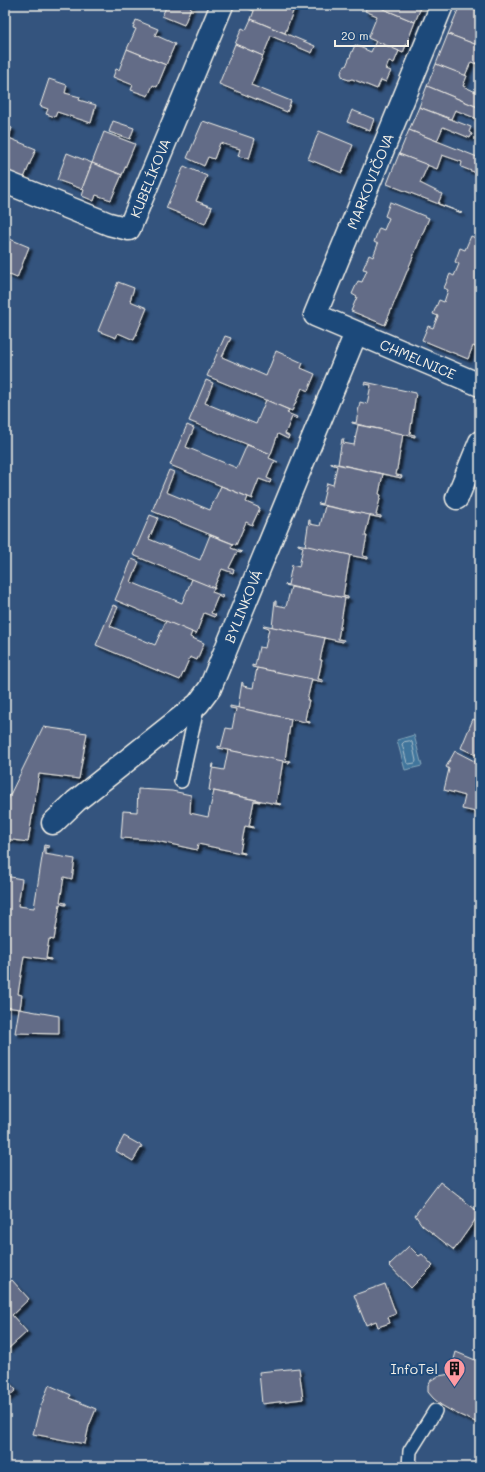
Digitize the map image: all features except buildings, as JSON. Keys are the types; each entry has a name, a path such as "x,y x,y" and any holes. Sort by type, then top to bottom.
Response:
{"street":[{"name":"KUBELÍKOVA","path":"5,182 109,224 129,229 222,5"},
{"name":"MARKOVIČOVA","path":"356,333 315,315 442,5"},
{"name":"CHMELNICE","path":"356,333 480,385"},
{"name":"BYLINKOVÁ","path":"53,823 76,800 198,704 210,688 356,333"},
{"path":"457,498 480,442"}],"lane":[{"path":"181,781 198,704"},
{"path":"409,1467 410,1451 435,1411"}],"water":[{"path":"414,735 422,766 405,770 397,740"}],"place":[{"name":"InfoTel","path":"454,1388"}]}
